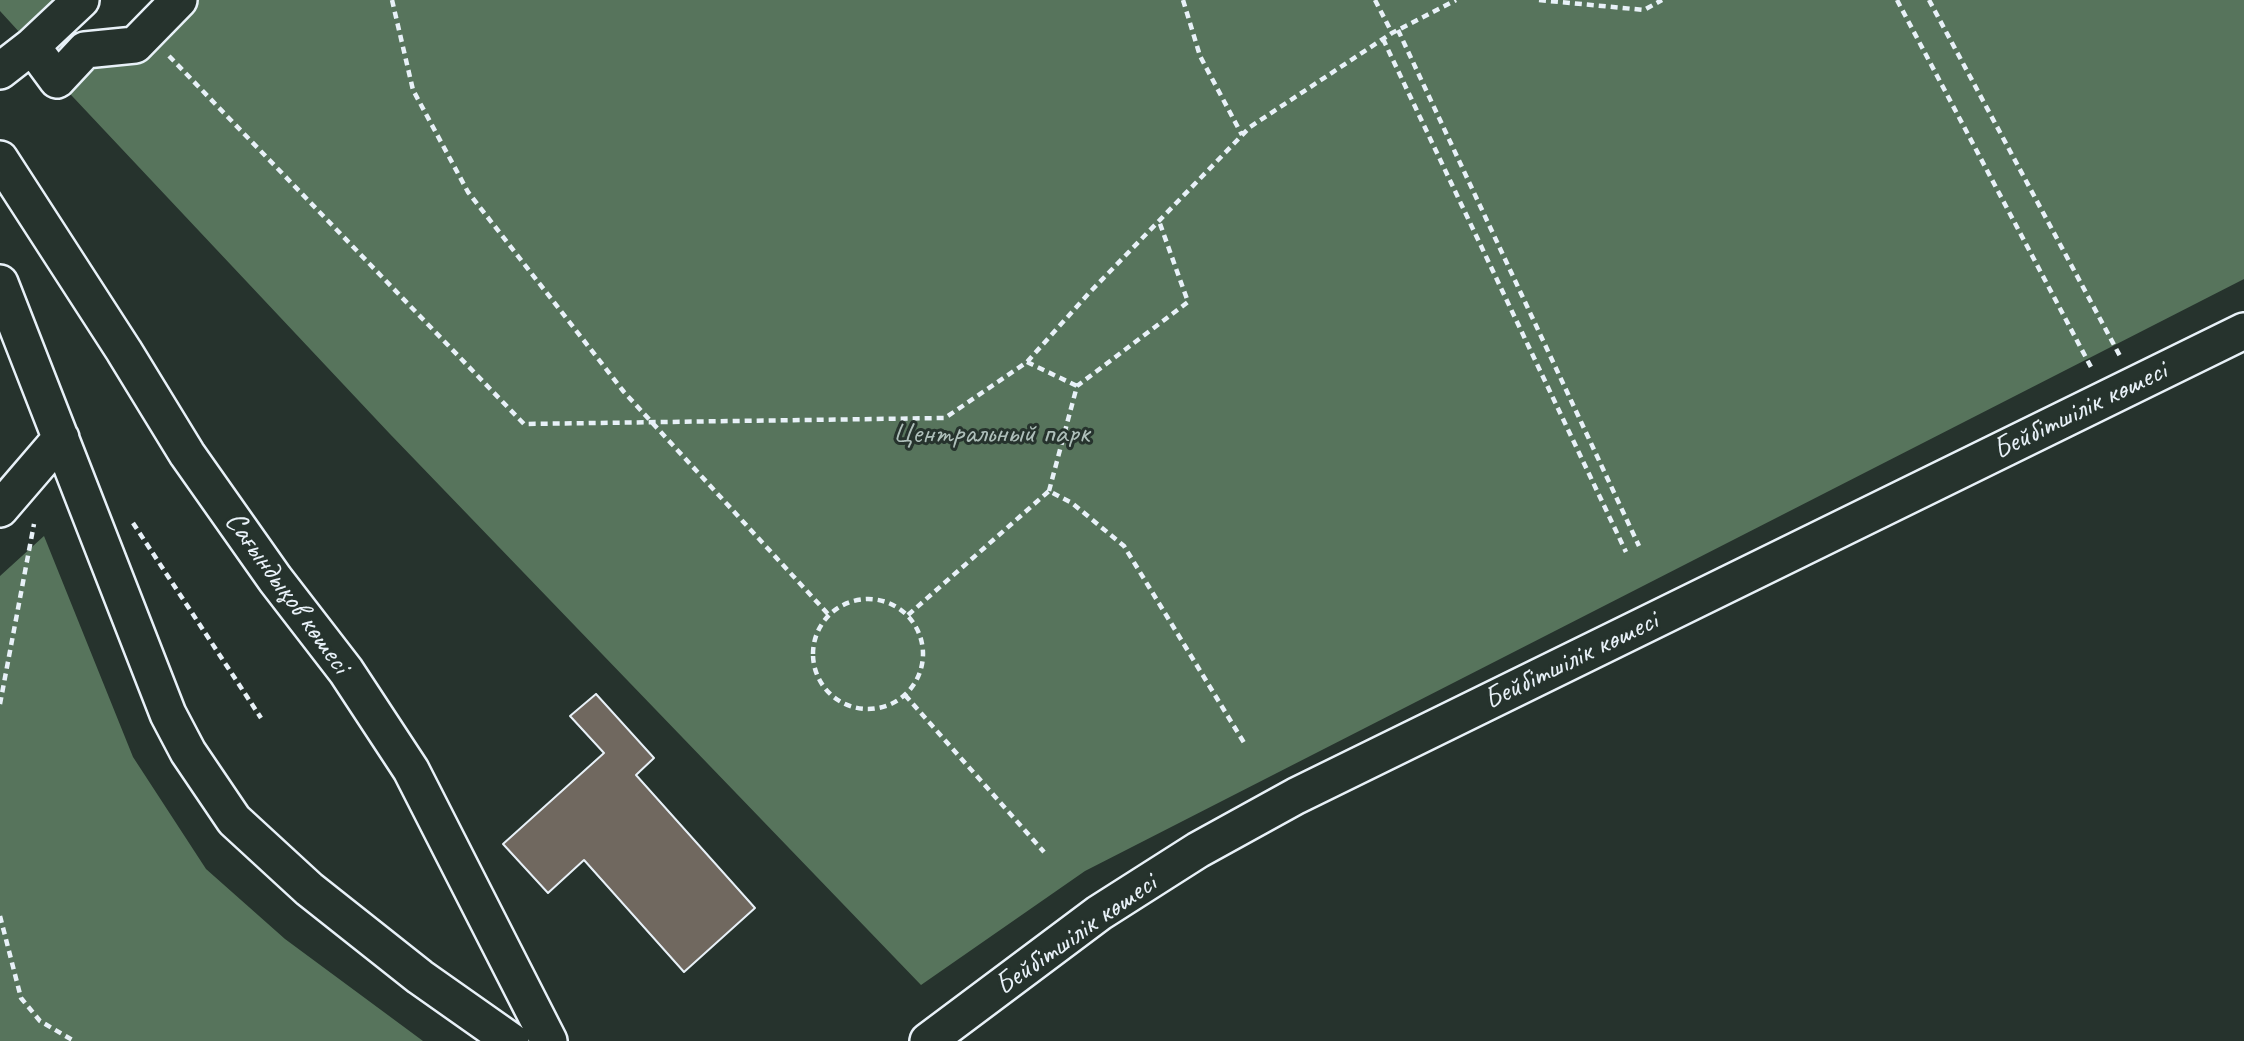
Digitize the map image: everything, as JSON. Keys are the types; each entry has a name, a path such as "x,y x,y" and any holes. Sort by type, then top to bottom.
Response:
{"street":[{"path":"0,71 32,46 81,0"},
{"path":"32,46 57,80 85,50 135,45 178,0"},
{"name":"Сағындықов көшесі","path":"0,159 187,454 275,579 346,671 411,770 549,1041"},
{"path":"0,283 168,714 188,752 234,820 309,889 420,977 511,1041"},
{"name":"Бейбітшілік көшесі","path":"928,1041 1099,913 1198,850 1284,803 2244,331"},
{"path":"0,509 61,438"}],"path":[{"path":"392,0 413,90 468,192 624,392 828,614"},
{"path":"1183,0 1200,56 1242,135"},
{"path":"1375,0 1392,33"},
{"path":"147,33 524,424 945,418 1027,362 1242,135 1392,33 1456,0"},
{"path":"1539,0 1644,10 1662,0"},
{"path":"1897,0 2121,391"},
{"path":"1929,0 2121,391"},
{"path":"1398,30 1639,546"},
{"path":"1383,39 1626,552"},
{"path":"908,615 1049,491 1077,386 1188,302 1159,221"},
{"path":"1027,362 1077,386"},
{"path":"1049,491 1072,503 1124,546 1247,746"},
{"path":"125,512 261,718"},
{"path":"0,704 36,513"},
{"path":"860,599 877,599 894,605 908,615 918,630 923,647 916,681 905,695 889,705 870,710 851,707 828,692 814,667 812,648 818,630 828,614 843,604 860,599"},
{"path":"905,695 1044,852"},
{"path":"0,916 21,998 40,1021 74,1041"}],"green space":[{"path":"0,0 81,0 32,46 0,11"},
{"name":"Центральный парк","path":"179,0 2244,0 2244,279 1085,871 921,985 390,434 57,80 136,45"},
{"path":"44,536 133,757 206,869 285,939 423,1041 0,1041 0,576"}],"building":[{"path":"596,694 654,758 636,775 755,908 684,972 584,860 548,893 503,844 604,753 570,716"}]}
